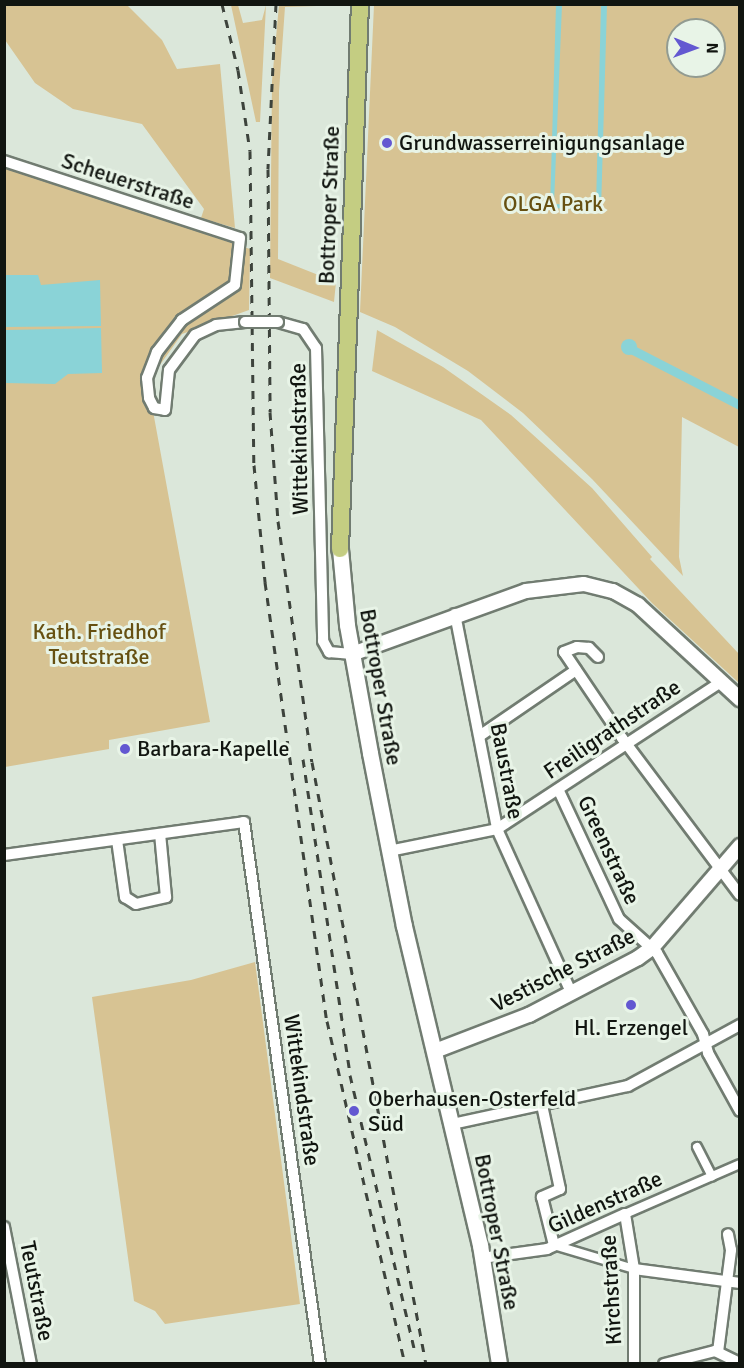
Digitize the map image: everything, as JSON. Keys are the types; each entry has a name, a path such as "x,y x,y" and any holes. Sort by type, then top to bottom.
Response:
{"main road":[{"name":"Bottroper Straße","path":"360,4 340,549 352,654 389,851 482,1258 499,1364"}],"street":[{"name":"Scheuerstraße","path":"4,161 240,238 235,285 182,320 162,345 149,370 150,404 165,410"},
{"name":"Wittekindstraße","path":"165,410 169,370 184,346 207,328 245,322 278,322 303,329 316,348 323,641 329,652 352,654"},
{"path":"352,654 455,614 543,587 574,584 600,587 638,605 740,699"},
{"name":"Baustraße","path":"455,614 481,735 497,829 572,994"},
{"path":"598,657 589,648 577,646 564,651 629,745 740,895"},
{"path":"481,735 576,670"},
{"name":"Freiligrathstraße","path":"389,851 497,829 629,745 633,738 722,681"},
{"name":"Greenstraße","path":"559,790 619,919 652,948 740,1111"},
{"name":"Wittekindstraße","path":"160,834 244,822 320,1364"},
{"path":"4,855 160,834 166,897 144,903 131,903 125,897 117,840"},
{"name":"Vestische Straße","path":"435,1051 529,1016 652,948 740,846"},
{"path":"452,1124 622,1088 648,1077 740,1024"},
{"path":"543,1105 560,1189 542,1197 554,1245 634,1269 740,1283"},
{"path":"697,1148 712,1176"},
{"name":"Gildenstraße","path":"482,1258 506,1258 554,1245 740,1164"},
{"name":"Kirchstraße","path":"625,1214 634,1269 634,1364"},
{"name":"Teutstraße","path":"4,1227 32,1364"},
{"path":"718,1352 731,1250 728,1234"},
{"path":"664,1364 718,1352 740,1363"}],"green space":[{"path":"4,5 127,5 162,40 177,69 220,64 235,228 201,218 204,209 142,124 73,109 35,83 5,40"},
{"path":"231,5 238,5 243,23 262,20 266,5 260,122 256,122"},
{"path":"279,5 348,5 285,7 279,91 278,259 336,282 334,302 270,278 272,81"},
{"name":"OLGA Park","path":"374,5 739,5 739,447 682,417 679,557 683,576 592,479 523,413 468,371 395,327 360,312"},
{"name":"Kath. Friedhof Teutstraße","path":"5,167 250,249 249,310 182,334 157,369 146,373 210,722 109,740 109,749 5,767"},
{"path":"377,330 443,367 511,415 592,488 652,557 650,559 739,654 739,683 652,603 481,420 372,371"},
{"path":"255,962 300,1304 165,1324 155,1311 134,1301 92,997 191,980"}],"water":[{"path":"556,5 562,5 554,204 596,206 601,5 607,5 601,210 550,208"},
{"path":"5,275 38,275 41,285 100,280 101,326 5,327"},
{"path":"101,328 102,373 68,374 55,384 5,383 5,330"},
{"path":"629,339 635,341 637,347 635,353 629,355 623,353 621,347 623,341"}],"waterway":[{"path":"629,348 740,405"}],"railway":[{"path":"222,4 238,70 250,151 254,465 265,582 327,1021 405,1364"},
{"path":"276,4 268,169 270,412 278,521 312,762 426,1364"},
{"path":"303,759 350,1075 414,1348"}],"place":[{"name":"Grundwasserreinigungsanlage","path":"387,143"},
{"name":"Barbara-Kapelle","path":"125,749"},
{"name":"Hl. Erzengel","path":"631,1005"},
{"name":"Oberhausen-Osterfeld Süd","path":"354,1111"}]}
